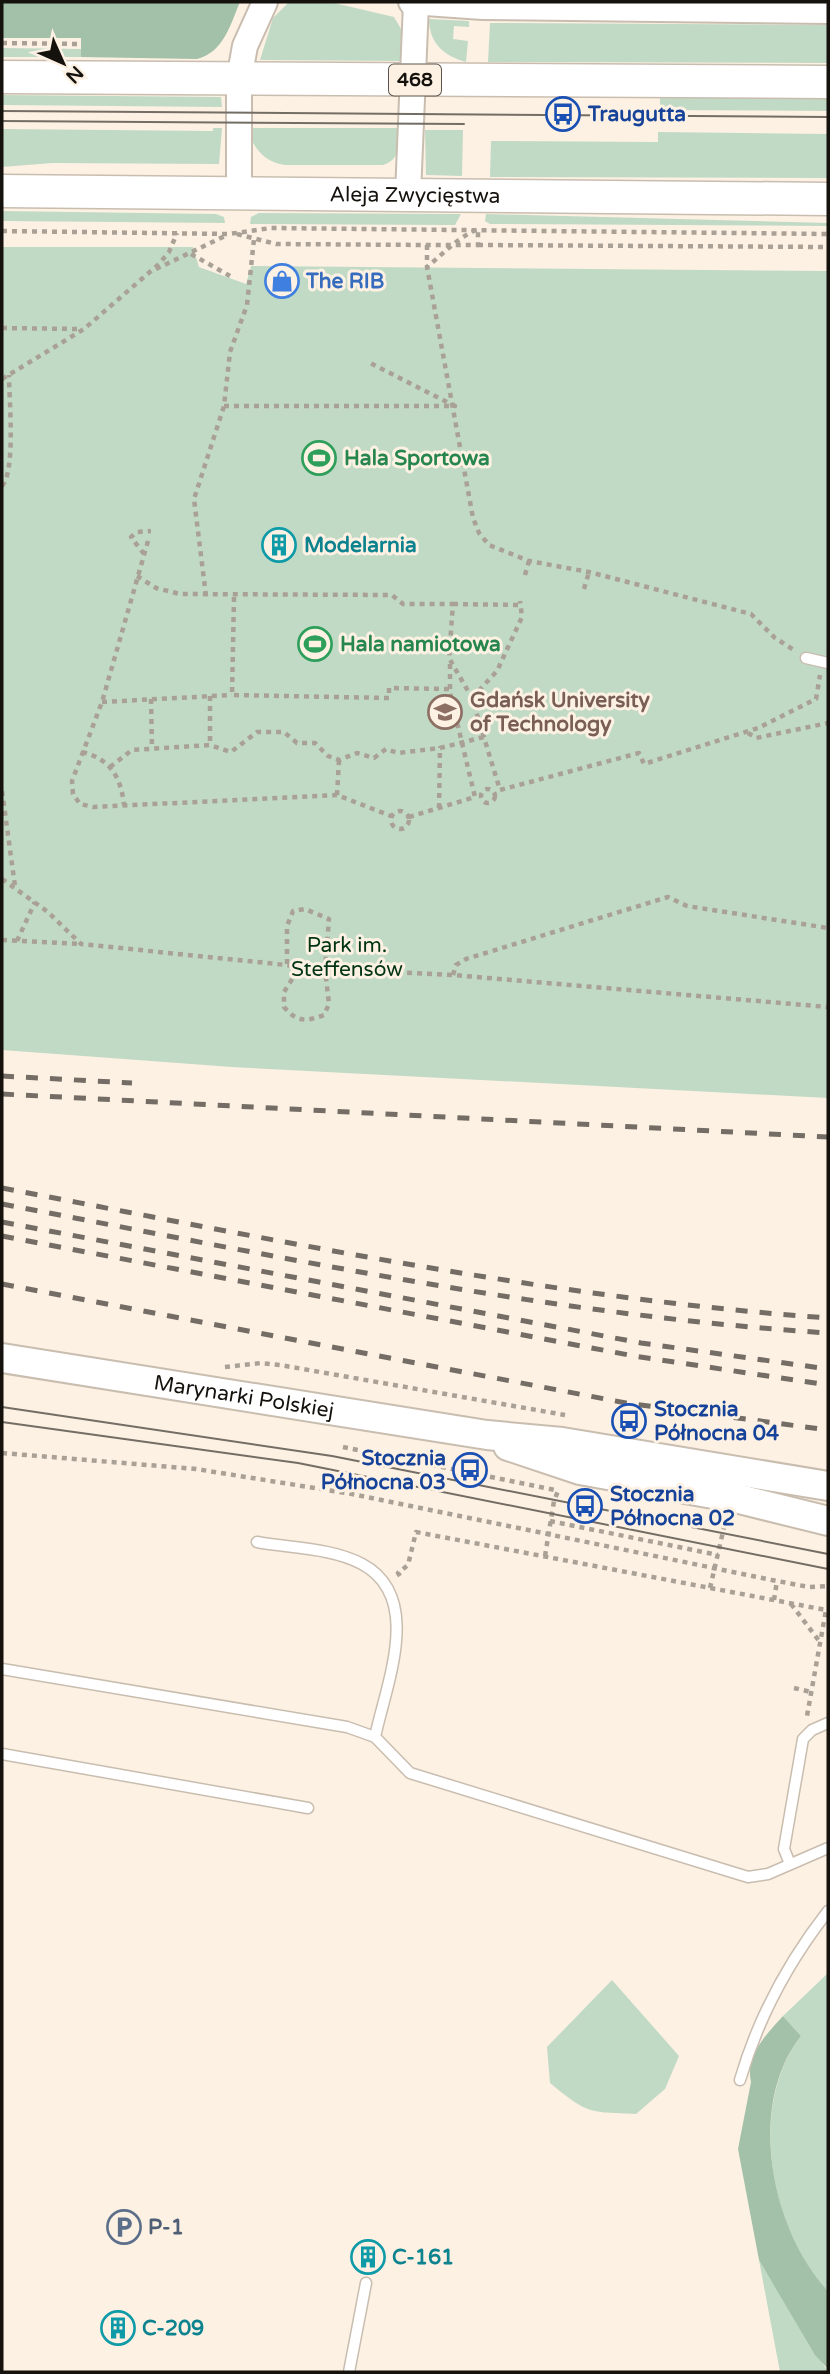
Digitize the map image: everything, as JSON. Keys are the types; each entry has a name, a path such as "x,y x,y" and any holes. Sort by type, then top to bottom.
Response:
{"main road":[{"name":"468","path":"2,77 828,82"},
{"name":"Aleja Zwycięstwa","path":"2,191 828,198"},
{"name":"Marynarki Polskiej","path":"2,1359 487,1435 562,1442 828,1486"},
{"name":"Marynarki Polskiej","path":"487,1435 521,1453 562,1465 736,1498 828,1521"}],"street":[{"path":"239,193 239,79 245,46 265,2"},
{"path":"408,194 414,2 495,7 828,11"}],"lane":[{"path":"806,658 825,662"},
{"path":"257,1542 348,1559 373,1572 391,1591 398,1623 375,1737"},
{"path":"2,1669 347,1727 375,1737 410,1773 724,1872 748,1877 760,1875 828,1847"},
{"path":"790,1864 784,1849 803,1739 812,1730 828,1723"},
{"path":"2,1755 308,1808"},
{"path":"740,2080 751,2043 780,1984 804,1941 828,1911"},
{"path":"349,2372 366,2283"}],"path":[{"path":"2,43 78,44"},
{"path":"2,231 229,234 271,228 828,234"},
{"path":"427,268 451,245 478,229"},
{"path":"478,229 478,245"},
{"path":"2,379 84,328 152,271 169,252 177,233"},
{"path":"236,233 276,243 828,247"},
{"path":"152,271 229,234"},
{"path":"206,596 194,499 224,406 228,363 251,284 254,239"},
{"path":"428,245 427,268 455,406 473,517 479,533 489,545 528,561 589,572 751,614 775,638 806,658"},
{"path":"190,254 230,275"},
{"path":"2,328 84,328"},
{"path":"368,362 455,406"},
{"path":"2,486 6,481 9,461 9,375"},
{"path":"224,406 455,406"},
{"path":"144,554 131,537 137,532 151,531"},
{"path":"148,541 102,702 72,781 73,794 80,804 124,805 337,795 391,816"},
{"path":"525,575 528,561"},
{"path":"584,589 589,572"},
{"path":"137,576 166,592 206,596 392,595 403,604 519,603 522,617 497,671 472,698"},
{"path":"232,695 234,597"},
{"path":"450,658 472,698 484,737 497,791 489,803 478,796 461,743 450,689 450,658 453,604"},
{"path":"409,817 478,796 484,789 497,791 639,753 644,764 748,732 816,699 825,662"},
{"path":"102,702 232,695 389,698 389,688 450,689"},
{"path":"210,696 210,745"},
{"path":"151,699 152,747"},
{"path":"748,732 756,737 828,723"},
{"path":"110,767 132,750 152,747 210,745 231,752 257,732 284,732 297,743 315,743 328,756 339,760 357,753 374,758 386,750 398,753 440,748 484,737"},
{"path":"439,808 440,748"},
{"path":"82,752 100,759 118,775 124,805"},
{"path":"337,795 339,760"},
{"path":"2,791 15,886"},
{"path":"391,816 399,810 409,817"},
{"path":"391,816 392,824 402,829 408,825 409,817"},
{"path":"2,879 35,902 81,944"},
{"path":"453,975 456,965 466,959 668,897 687,906 828,928"},
{"path":"18,941 35,902"},
{"path":"287,964 286,926 293,911 305,909 329,919 325,969 329,1004 324,1015 307,1021 293,1018 284,1007 284,992 301,965"},
{"path":"2,940 81,944 325,969 453,975 828,1007"},
{"path":"215,1368 261,1363 280,1365 576,1417"},
{"path":"343,1447 556,1490"},
{"path":"2,1452 196,1469 383,1499 778,1581 809,1587 828,1586"},
{"path":"545,1556 551,1521 718,1555"},
{"path":"710,1588 724,1523"},
{"path":"400,1572 408,1565 416,1532 826,1610 809,1704"},
{"path":"774,1600 778,1581"},
{"path":"790,1603 820,1643"},
{"path":"794,1688 811,1692"}],"green space":[{"path":"2,2 240,2 220,44 197,59 81,57 81,38 2,38"},
{"path":"289,2 330,2 394,17 401,29 402,61 260,60 273,18"},
{"path":"429,19 469,21 469,27 454,26 453,39 468,41 466,62 439,47 432,35"},
{"path":"490,23 828,25 828,63 488,62"},
{"path":"2,48 82,49 81,57 2,57"},
{"path":"2,95 221,97 222,107 2,105"},
{"path":"660,95 828,99 828,111 660,110"},
{"path":"213,128 222,128 219,164 52,163 2,167 2,129 213,131"},
{"path":"247,128 400,128 396,155 383,165 285,165 271,161 260,153"},
{"path":"425,130 463,130 462,176 426,175"},
{"path":"658,132 828,134 828,178 490,177 491,141 658,142"},
{"path":"2,211 216,214 224,217 225,223 2,221"},
{"path":"259,213 461,214 455,225 250,224 251,217"},
{"path":"486,214 828,223 828,226 490,224 485,221"},
{"name":"Gdańsk University of Technology","path":"2,247 193,247 199,267 246,284 251,266 828,271 828,1098 232,1067 2,1050"},
{"path":"828,1973 828,2291 808,2265 792,2235 780,2202 772,2166 771,2131 774,2096 784,2064 801,2036 783,2016"},
{"path":"612,1980 679,2056 665,2089 636,2114 589,2109 573,2101 550,2083 547,2047"},
{"path":"783,2016 801,2036 784,2064 774,2096 770,2131 773,2166 780,2202 792,2235 808,2265 828,2291 828,2369 815,2355 759,2260 738,2149 754,2054"},
{"path":"759,2260 828,2372 780,2372"}],"tram line":[{"path":"2,111 828,117"},
{"path":"2,121 464,124"},
{"path":"2,1407 332,1456 828,1554"},
{"path":"2,1422 298,1463 828,1569"}],"railway":[{"path":"2,1076 132,1083"},
{"path":"2,1094 828,1137"},
{"path":"2,1188 310,1247 516,1282 620,1297 828,1318"},
{"path":"2,1204 310,1263 516,1298 620,1313 828,1333"},
{"path":"2,1222 641,1343 828,1369"},
{"path":"2,1236 634,1356 828,1385"},
{"path":"2,1284 626,1403 828,1430"}],"place":[{"name":"Traugutta","path":"563,114"},
{"name":"The RIB","path":"282,281"},
{"name":"Hala Sportowa","path":"319,458"},
{"name":"Modelarnia","path":"279,545"},
{"name":"Hala namiotowa","path":"315,644"},
{"name":"Gdańsk University of Technology","path":"445,712"},
{"name":"Stocznia Północna 04","path":"629,1421"},
{"name":"Stocznia Północna 03","path":"470,1470"},
{"name":"Stocznia Północna 02","path":"585,1506"},
{"name":"P-1","path":"124,2227"},
{"name":"C-161","path":"368,2257"},
{"name":"C-209","path":"118,2328"}],"park label":[{"name":"Park im. Steffensów","path":"347,957"}]}
